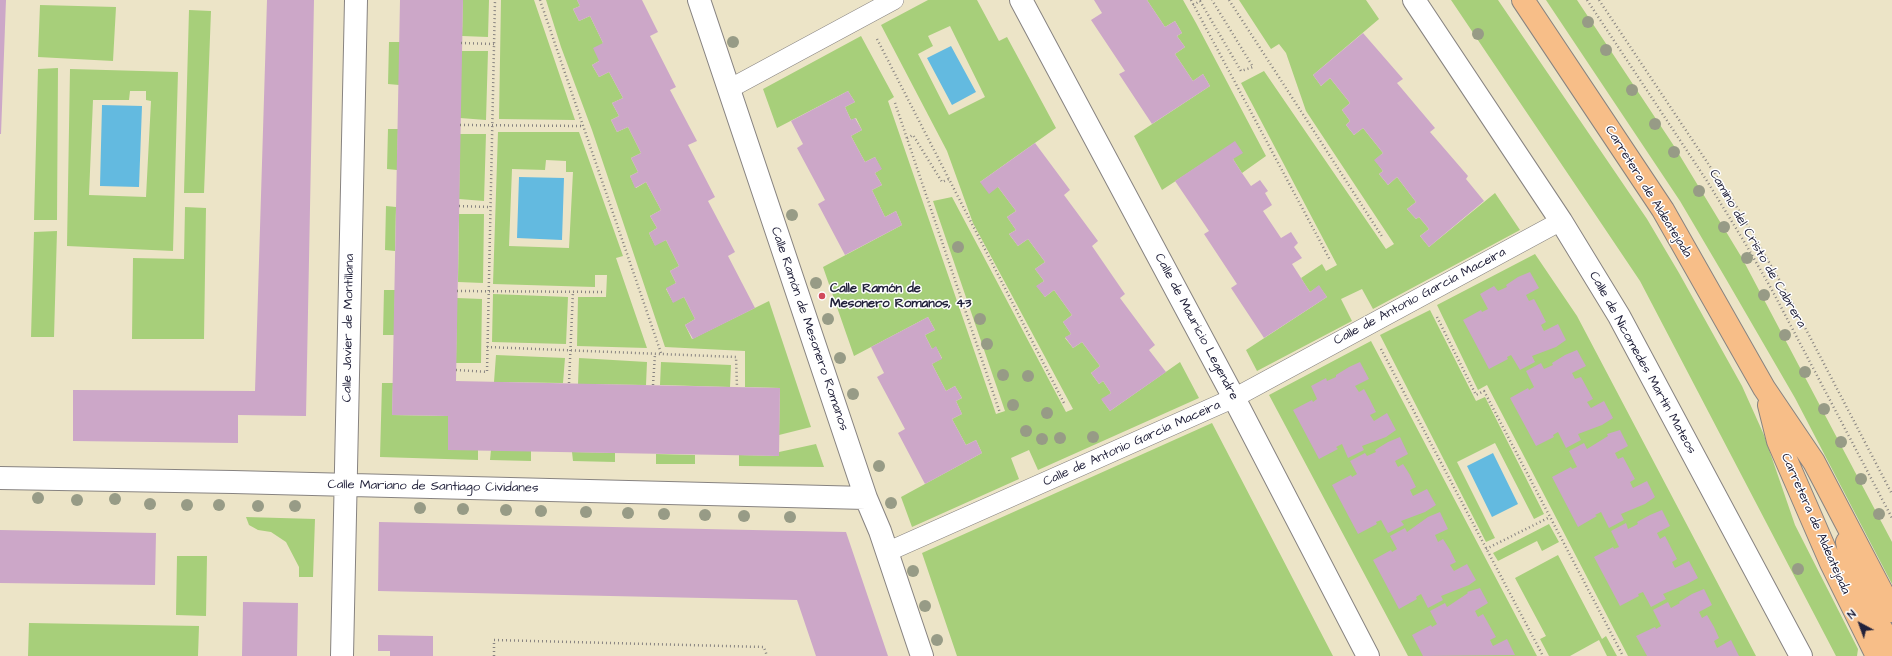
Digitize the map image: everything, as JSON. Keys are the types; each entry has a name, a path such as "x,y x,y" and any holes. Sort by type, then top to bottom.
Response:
{"main road":[{"name":"Carretera de Aldeatejada","path":"1523,0 1663,210 1764,388 1814,462 1892,611"},
{"name":"Carretera de Aldeatejada","path":"1764,388 1778,441 1831,563 1877,656"},
{"path":"1842,516 1855,580 1892,648"}],"street":[{"name":"Calle Javier de Montillana","path":"342,656 356,0"},
{"name":"Calle Ramón de Mesonero Romanos","path":"699,0 866,498 887,552 922,656"},
{"path":"729,89 894,0"},
{"name":"Calle de Mauricio Legendre","path":"1021,0 1234,398 1368,656"},
{"name":"Calle de Nicomedes Martín Mateos","path":"1414,0 1561,221 1620,316 1801,656"},
{"name":"Calle de Antonio García Maceira","path":"887,552 1234,398 1561,221"},
{"name":"Calle Mariano de Santiago Cividanes","path":"0,478 866,498"}],"path":[{"path":"456,370 486,372 495,0"},
{"path":"540,0 661,354"},
{"path":"1191,0 1330,260"},
{"path":"1193,5 1200,1 1241,71 1253,67 1212,0"},
{"path":"1229,0 1383,238"},
{"name":"Camino del Cristo de Cabrera","path":"1587,0 1707,181 1745,243 1772,290 1892,518"},
{"path":"1599,0 1735,204 1787,293 1892,494"},
{"path":"875,37 1065,405"},
{"path":"461,43 494,44"},
{"path":"895,103 1000,412"},
{"path":"460,126 583,126"},
{"path":"906,138 913,136 942,182 949,179"},
{"path":"459,206 490,208"},
{"path":"457,290 602,292"},
{"path":"569,383 572,350 573,291"},
{"path":"1437,317 1476,394 1484,391 1623,656"},
{"path":"1378,343 1543,656"},
{"path":"487,348 572,350 736,358 737,387"},
{"path":"653,385 655,354"},
{"path":"1486,548 1550,517"},
{"path":"494,656 494,640 764,647 767,656"}],"green space":[{"path":"463,0 489,0 488,37 462,36"},
{"path":"501,0 534,0 575,120 499,119"},
{"path":"546,0 577,0 580,6 573,9 579,21 590,16 603,43 599,61 592,65 599,77 609,72 623,98 612,103 619,116 611,120 617,132 628,127 641,153 631,158 638,172 630,176 636,188 646,182 661,210 650,216 657,228 649,233 655,245 666,240 679,266 670,271 676,283 666,289 673,302 684,297 695,319 685,325 692,339 769,301 811,427 779,435 780,388 745,387 745,351 665,347 592,130 561,47"},
{"path":"928,0 977,0 999,41 1007,37 1056,128 980,182 998,187 1016,211 1007,217 1016,230 1009,234 1018,246 1028,239 1045,262 1035,269 1044,281 1037,286 1045,297 1054,290 1072,315 1063,322 1071,334 1065,338 1073,348 1082,342 1100,366 1091,373 1099,384 1103,381 1111,393 1102,400 1110,411 1180,362 1199,398 1038,470 1029,450 1011,458 1019,479 912,527 901,497 982,453 976,440 966,445 952,419 962,414 956,401 962,398 955,386 946,391 932,364 942,358 936,347 932,349 925,335 935,330 928,317 854,356 823,267 902,225 896,211 885,217 872,190 882,185 875,173 881,169 875,157 865,162 851,136 862,130 856,118 851,120 845,107 855,102 848,91 777,128 763,89 861,36 894,97 888,101 996,414 1005,411 933,201 952,197 1066,412 1073,409 973,223 947,151 881,25","holes":["950,26 985,97 949,115 918,54 933,46 928,36"]},
{"path":"1147,0 1183,0 1196,23 1266,156 1242,173 1233,159 1235,142 1162,190 1134,136 1210,86 1203,74 1193,81 1175,54 1185,47 1177,36 1182,33 1175,21 1165,27"},
{"path":"1239,0 1366,0 1379,19 1313,75 1321,86 1330,78 1350,103 1342,110 1350,121 1346,125 1354,135 1363,128 1383,153 1375,160 1383,171 1379,174 1388,185 1397,177 1416,202 1407,209 1416,219 1419,217 1429,229 1420,236 1429,247 1495,193 1520,230 1373,309 1362,289 1341,299 1352,321 1257,371 1246,350 1327,297 1319,286 1310,292 1301,278 1322,264 1326,271 1337,265 1241,83 1264,71 1386,249 1394,244 1306,111 1286,53 1279,44 1271,49"},
{"path":"1451,0 1498,0 1647,219 1742,386 1764,435 1795,525 1858,649 1857,656 1836,656 1640,281"},
{"path":"1546,0 1577,0 1674,146 1742,258 1892,542 1892,584 1795,398 1680,201"},
{"path":"40,5 116,7 113,61 38,57"},
{"path":"189,10 211,11 204,193 184,193"},
{"path":"389,42 400,42 399,85 388,84"},
{"path":"461,51 488,51 486,120 460,118"},
{"path":"58,68 57,220 34,220 38,69"},
{"path":"70,69 178,72 173,251 67,246","holes":["130,91 146,91 146,100 151,101 146,197 89,195 93,100 129,100"]},
{"path":"388,129 398,129 397,170 387,169"},
{"path":"498,132 579,132 623,256 616,258 647,348 577,346 578,297 606,297 607,275 595,275 595,287 493,284","holes":["546,160 566,161 566,172 573,172 569,248 509,246 512,169 545,170"]},
{"path":"460,134 486,134 484,201 459,199"},
{"path":"386,206 396,207 395,251 385,250"},
{"path":"185,207 206,208 204,339 132,339 133,258 184,259"},
{"path":"459,214 484,214 483,283 458,282"},
{"path":"57,231 54,337 31,337 34,232"},
{"path":"1535,254 1577,316 1756,656 1628,656 1487,385 1478,390 1437,305"},
{"path":"384,290 395,290 394,335 383,335"},
{"path":"493,294 568,297 566,344 492,342"},
{"path":"457,298 482,299 481,363 456,363"},
{"path":"1430,310 1476,401 1485,397 1544,514 1534,519 1495,443 1457,462 1495,538 1486,542 1380,335"},
{"path":"1371,341 1537,656 1408,656 1269,395"},
{"path":"496,355 565,358 563,383 494,382"},
{"path":"579,358 647,362 646,385 578,384"},
{"path":"661,362 731,365 730,387 660,385"},
{"path":"382,383 393,383 392,415 448,416 478,450 478,460 380,457"},
{"path":"1212,423 1333,656 957,656 922,553"},
{"path":"816,444 824,467 739,466 739,455 779,456 779,452"},
{"path":"491,450 531,451 531,461 490,460"},
{"path":"572,452 615,453 615,462 573,461"},
{"path":"656,454 695,455 695,464 656,464"},
{"path":"246,517 315,519 313,577 299,577 299,567 286,542 271,532 258,530 249,525"},
{"path":"1549,524 1559,542 1542,551 1537,541 1498,561 1493,553"},
{"path":"1558,555 1602,639 1606,636 1617,656 1607,656 1599,640 1570,656 1549,656 1540,639 1546,636 1515,578"},
{"path":"177,556 207,556 206,616 176,615"},
{"path":"29,623 199,626 198,656 28,656"}],"water":[{"path":"951,46 976,92 952,105 927,58"},
{"path":"102,105 142,106 139,187 100,186"},
{"path":"519,177 564,178 562,240 517,238"},
{"path":"1493,453 1518,504 1492,517 1467,466"}],"building":[{"path":"0,0 6,0 1,134 0,134"},
{"path":"267,0 314,0 306,416 238,415 238,443 73,441 73,390 255,391"},
{"path":"400,0 463,0 456,381 780,388 779,456 448,450 448,416 392,415"},
{"path":"577,0 642,0 658,32 650,36 676,87 670,90 697,141 688,145 715,197 708,201 735,252 728,256 755,308 693,339 685,325 695,319 684,297 673,303 666,288 676,283 670,271 679,266 666,240 655,246 649,233 657,228 650,216 661,210 646,182 635,188 630,176 638,172 631,158 641,153 628,127 617,132 611,120 619,116 612,103 623,98 609,72 599,77 592,65 599,61 593,48 603,43 590,16 579,21 573,9 580,6"},
{"path":"1094,0 1147,0 1165,27 1175,21 1182,33 1177,36 1185,47 1175,54 1193,81 1203,74 1210,86 1152,124 1119,74 1125,71 1091,20 1102,13"},
{"path":"1363,33 1403,79 1397,83 1435,128 1430,132 1468,176 1466,179 1484,201 1429,247 1420,236 1429,229 1419,217 1416,219 1407,209 1416,202 1397,177 1388,185 1379,174 1383,171 1374,160 1383,153 1363,128 1354,135 1346,125 1350,121 1342,110 1350,103 1330,78 1321,86 1313,75"},
{"path":"848,91 855,102 845,107 851,120 855,118 862,130 851,136 865,162 875,157 882,169 875,173 882,185 872,190 885,217 896,211 902,225 845,255 818,204 825,200 797,148 803,144 791,121"},
{"path":"1235,141 1243,153 1233,159 1242,173 1251,186 1260,180 1268,191 1265,193 1272,205 1263,211 1281,238 1291,232 1298,243 1294,247 1302,258 1292,264 1310,292 1319,285 1327,297 1264,338 1231,288 1237,284 1204,234 1209,231 1175,181"},
{"path":"1035,143 1070,190 1064,195 1098,241 1092,246 1125,294 1120,298 1155,345 1149,350 1166,372 1110,411 1101,399 1111,393 1103,381 1099,384 1091,373 1100,366 1082,342 1073,348 1065,337 1071,334 1063,322 1072,315 1054,290 1045,297 1036,286 1044,281 1035,269 1045,262 1028,239 1018,246 1009,234 1016,230 1007,217 1016,211 998,187 989,194 980,182"},
{"path":"1530,272 1539,288 1526,295 1529,301 1534,299 1546,322 1541,325 1544,331 1558,324 1566,340 1556,347 1532,356 1535,362 1520,370 1511,355 1507,357 1508,359 1489,369 1463,320 1481,310 1482,312 1488,309 1480,294 1494,286 1498,291 1507,287 1506,285 1518,277"},
{"path":"928,317 935,330 925,335 932,349 936,346 942,359 932,364 946,391 955,386 962,398 956,401 962,414 952,419 966,445 976,440 982,453 925,484 898,433 905,429 877,377 884,373 871,347"},
{"path":"1577,350 1586,366 1572,373 1575,379 1581,377 1593,399 1587,402 1591,408 1604,401 1613,418 1602,425 1578,434 1581,440 1566,448 1558,432 1553,435 1554,437 1536,446 1510,398 1528,388 1529,390 1534,387 1526,371 1541,363 1544,369 1553,365 1552,363 1565,355"},
{"path":"1360,362 1369,379 1355,386 1359,392 1364,389 1370,400 1376,412 1370,415 1374,421 1387,413 1396,430 1386,437 1362,446 1364,450 1348,458 1342,444 1336,447 1338,449 1319,459 1293,410 1317,399 1311,386 1326,378 1327,381 1336,377 1336,375"},
{"path":"1620,430 1628,446 1615,453 1618,459 1623,457 1635,479 1630,482 1633,488 1647,481 1655,497 1645,504 1621,514 1624,520 1609,528 1601,512 1578,527 1552,477 1571,467 1572,469 1577,467 1569,451 1584,443 1587,449 1608,436 1607,434"},
{"path":"1400,437 1408,454 1395,461 1398,467 1403,464 1410,475 1416,487 1410,490 1413,496 1427,489 1436,505 1425,512 1401,521 1404,525 1388,533 1381,520 1376,522 1377,524 1358,534 1332,485 1351,475 1352,477 1357,474 1350,461 1365,453 1367,456 1376,452 1375,450"},
{"path":"1662,510 1670,526 1657,533 1660,539 1665,536 1677,559 1672,562 1675,568 1689,561 1698,578 1663,594 1666,599 1651,607 1643,592 1638,594 1639,596 1620,606 1594,557 1613,547 1614,549 1619,547 1611,531 1626,523 1628,529 1638,524 1637,522"},
{"path":"1440,512 1448,529 1435,535 1438,542 1443,539 1456,562 1450,565 1454,571 1467,564 1476,580 1469,585 1441,596 1443,600 1428,608 1421,594 1416,597 1417,599 1399,609 1373,560 1391,550 1392,552 1397,549 1390,536 1405,528 1407,532 1428,517"},
{"path":"379,522 846,532 888,656 816,656 797,600 378,591"},
{"path":"0,530 156,533 155,585 0,583"},
{"path":"1480,588 1488,603 1475,611 1478,617 1483,614 1496,637 1490,640 1493,646 1507,639 1515,655 1423,656 1412,635 1431,625 1432,627 1437,624 1430,611 1445,603 1447,607 1468,593 1467,592"},
{"path":"1704,589 1712,605 1699,612 1702,618 1707,615 1714,627 1719,638 1714,641 1717,648 1731,640 1739,656 1647,656 1636,636 1655,627 1656,629 1661,626 1653,610 1668,602 1671,608 1692,594"},
{"path":"243,602 298,603 297,656 242,656"},
{"path":"378,635 433,636 433,656 390,656 390,651 378,651"}],"place":[{"name":"Calle Ramón de Mesonero Romanos, 43","path":"822,296"}]}
